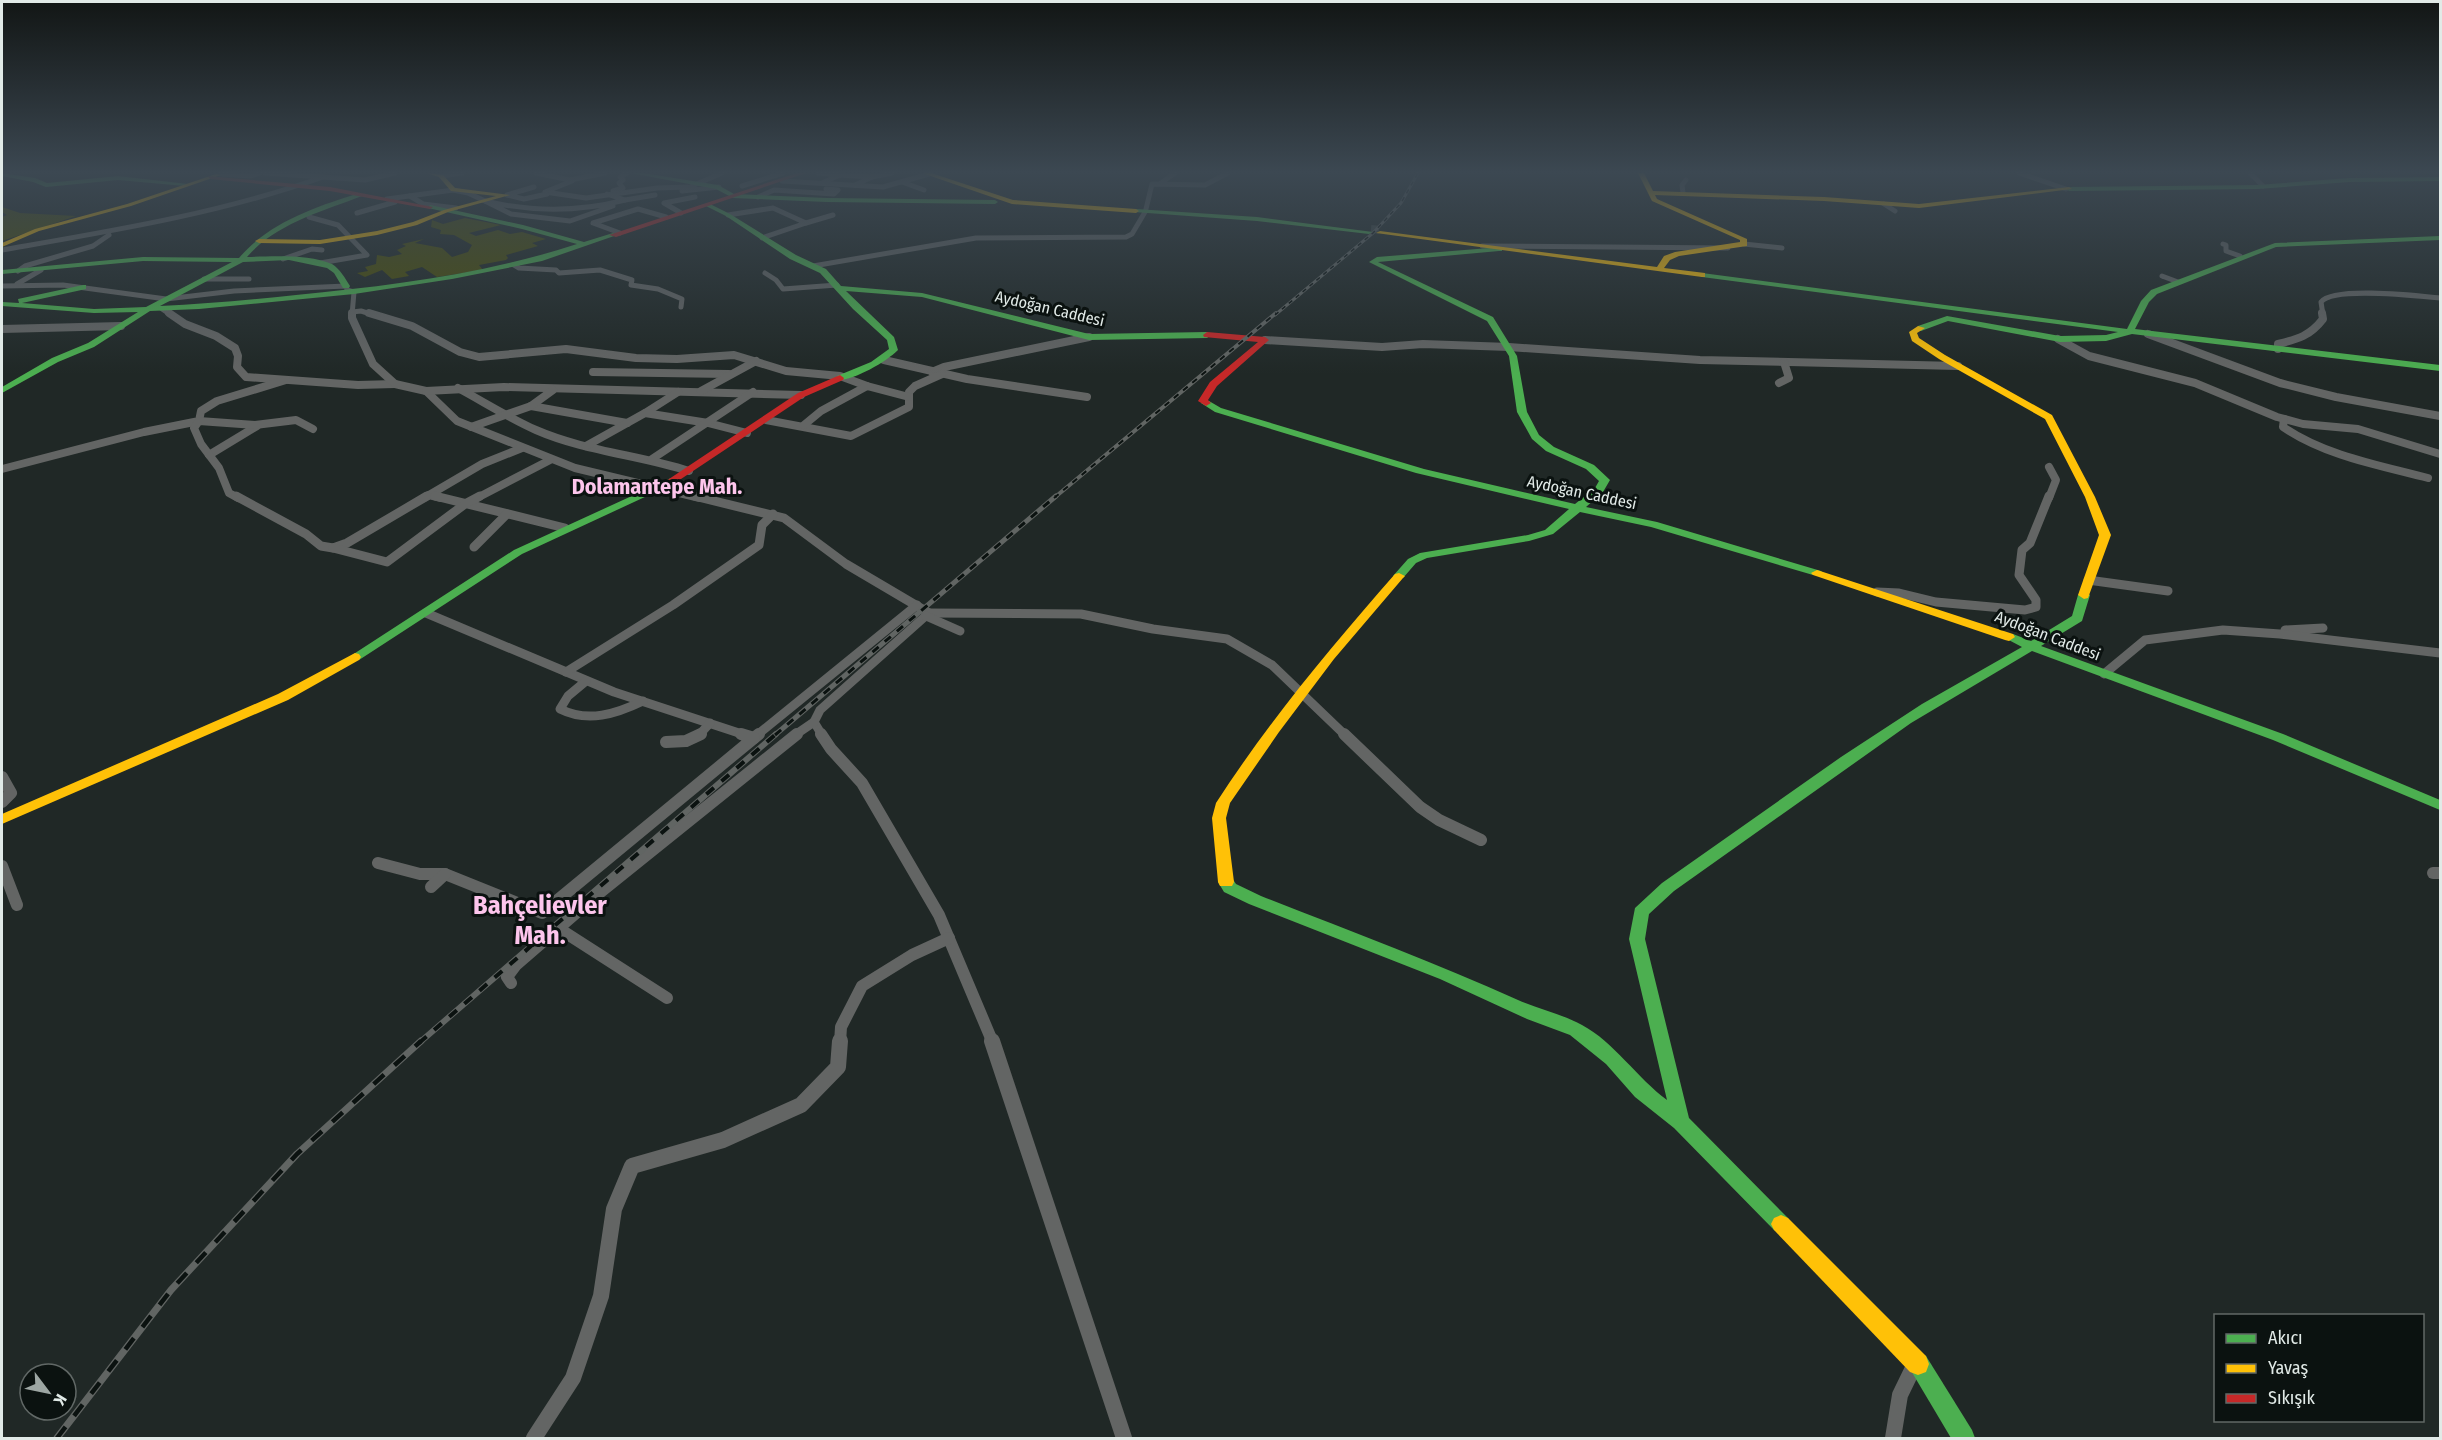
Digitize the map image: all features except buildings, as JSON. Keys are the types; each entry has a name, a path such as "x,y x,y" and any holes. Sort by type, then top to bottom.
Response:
{"street":[{"path":"2,250 64,240"},
{"path":"18,271 25,266 93,246 102,240"},
{"path":"2,390 55,360 91,345 146,310 164,304 242,259 258,241 331,240"},
{"path":"353,240 369,257 370,262"},
{"path":"568,240 585,245"},
{"path":"2,286 49,284 83,287 164,304 350,289 514,265 599,240"},
{"path":"2,819 283,697 426,613 528,546 659,488 747,433 801,394 840,376 884,360 894,350 891,339 856,308 823,271 793,258 765,240"},
{"path":"813,266 963,240"},
{"path":"1441,240 2130,332 2440,368"},
{"path":"2130,332 2145,301 2154,292 2240,256 2276,245 2374,240"},
{"path":"1659,270 1667,258 1678,254 1744,244 1782,249"},
{"path":"2223,244 2226,245 2226,251 2240,256"},
{"path":"1482,246 1728,248"},
{"path":"298,248 312,249 336,270 339,279 350,289 352,318 373,364 394,384"},
{"path":"284,259 312,249"},
{"path":"1499,249 1377,259 1373,262 1490,319 1504,334 1517,371 1518,402 1524,421 1537,441 1594,469 1605,480 1599,490 1575,507 1549,532 1529,538 1424,555 1412,561 1330,656 1274,729 1223,803 1218,818 1224,879 1230,888 1576,1030 1612,1059 1642,1092 1681,1122 1916,1362 1964,1438"},
{"path":"2,272 146,259 197,261 366,255"},
{"path":"514,265 519,268 556,270 559,273 600,270 632,280 631,285 658,289 676,296 682,299 681,307"},
{"path":"14,285 41,270"},
{"path":"765,273 776,280 783,289 838,287"},
{"path":"2162,276 2178,282"},
{"path":"204,279 249,279"},
{"path":"5,305 83,287"},
{"name":"Aydoğan Caddesi","path":"838,287 922,295 1089,337 1240,335 1260,339"},
{"path":"2278,349 2278,344 2281,342 2298,340 2312,333 2323,319 2321,302 2332,295 2397,294 2440,298"},
{"path":"164,304 185,324 216,336 235,348 238,356 237,366 246,377 358,385 394,384 426,391 504,387 553,390 801,394"},
{"path":"5,305 94,311 146,310"},
{"path":"352,312 361,311 412,326 460,352 479,357 566,349 636,358 677,359 734,354 786,370 840,376 909,397"},
{"path":"1681,1122 1637,939 1641,912 1668,887 1906,720 1975,677 2033,647 2078,618 2088,580 2105,535 2090,497 2049,417 1958,366 1916,339 1913,332 1934,321 1947,318 2058,339 2090,339 2130,332"},
{"path":"2,329 121,326"},
{"path":"2148,334 2280,383 2336,397 2440,416"},
{"path":"932,372 964,362 1089,337"},
{"path":"1260,339 1372,347 1423,344 1509,347 1700,360 1958,366"},
{"name":"Aydoğan Caddesi","path":"1260,339 1205,393 1203,401 1218,410 1344,450 1507,494 1653,524 1769,558 1988,629 2278,737 2440,805"},
{"path":"2058,339 2089,356 2195,383 2244,405 2284,419 2303,424 2345,426 2440,454"},
{"path":"884,360 932,372 1024,389 1087,397"},
{"path":"700,392 756,361"},
{"path":"1779,383 1789,378 1784,362"},
{"path":"593,372 729,374"},
{"path":"766,420 804,425 844,435 856,435 909,407 909,392 915,386 942,374"},
{"path":"286,380 217,401 201,411 199,421 194,428 200,446 220,467 222,480 229,493 306,534 321,546 387,562 465,504 550,460"},
{"path":"804,425 821,411 867,386"},
{"path":"458,388 537,430 586,446 652,459 689,471"},
{"path":"471,427 531,406 553,390"},
{"path":"426,391 457,421 550,460 783,518 846,564 960,631"},
{"path":"586,446 680,392"},
{"path":"652,459 753,392"},
{"path":"531,406 627,423"},
{"path":"645,413 708,423 747,433"},
{"path":"2284,419 2283,427 2294,435 2324,449 2428,478"},
{"path":"2,469 144,432 199,421 262,424 296,420 313,429"},
{"path":"209,456 262,424"},
{"path":"333,548 347,543 482,464 522,448"},
{"path":"1871,592 1899,593 1936,602 2025,610 2036,607 2036,600 2019,575 2022,550 2030,543 2056,480 2049,467"},
{"path":"429,495 565,528"},
{"path":"474,547 507,514"},
{"path":"566,672 673,605 759,545 762,525 773,514"},
{"path":"2088,580 2127,583 2168,591"},
{"path":"378,863 420,874 445,874 542,913 917,605"},
{"path":"426,613 586,681 754,738"},
{"path":"512,983 507,976 516,965 778,748 814,722 820,710 928,614 1081,615 1153,629 1227,639 1272,665 1420,807 1481,840"},
{"path":"2280,634 2284,630 2324,628"},
{"path":"2104,674 2145,640 2223,630 2280,634 2440,653"},
{"path":"586,681 568,696 560,709 567,713 589,717 619,713 643,701"},
{"path":"814,722 831,749 862,783 939,915 949,938 999,1058 1124,1438"},
{"path":"666,742 695,739 705,733 710,723"},
{"path":"2,777 11,793 2,802"},
{"path":"2,866 17,905"},
{"path":"431,887 445,874"},
{"path":"558,928 667,998"},
{"path":"534,1438 573,1378 601,1296 614,1209 632,1166 723,1140 801,1105 838,1067 841,1027 862,986 912,955 949,938"},
{"path":"1893,1438 1900,1395 1916,1362"}],"shaded area":[{"path":"421,240 415,243 442,248 452,257 468,252 472,245 463,240 542,240 532,243 538,246 506,255 508,258 506,260 479,265 483,270 437,277 422,267 405,272 409,276 392,279 382,270 365,277 357,273 368,271 365,267 376,264 377,255 389,257 402,254 397,250 406,246 402,244"}],"railway":[{"path":"1275,315 1364,240"},
{"path":"1054,498 1276,313"},
{"path":"775,735 1056,496"},
{"path":"419,1043 776,734"},
{"path":"57,1438 171,1290 297,1154 421,1041"}],"traffic: fast":[{"path":"2,390 55,360 91,345 146,310 240,261 260,240"},
{"path":"570,240 584,244"},
{"path":"2,304 94,311 199,307 354,292 452,277 539,259 597,240"},
{"path":"767,240 793,257 823,271 856,307 891,339 894,350 874,364 840,378"},
{"path":"1921,328 1947,318 2060,339 2106,338 2130,332 2145,301 2154,292 2275,245 2388,240"},
{"path":"1399,576 1412,561 1424,555 1529,538 1549,532 1599,490 1605,480 1590,467 1550,449 1535,437 1522,412 1513,356 1490,319 1373,262 1377,259 1499,249"},
{"path":"2,272 143,259 211,261 289,258 329,266 337,272 346,286"},
{"path":"1702,275 2127,331 2440,368"},
{"path":"21,301 83,287"},
{"path":"839,288 922,295 1089,337 1207,335"},
{"path":"1206,403 1218,410 1420,471 1507,493 1653,524 1817,573"},
{"path":"355,657 518,552 671,481"},
{"path":"1681,1122 1637,939 1641,912 1668,887 1876,740 2078,618 2084,595"},
{"path":"2009,637 2078,665 2278,737 2440,805"},
{"path":"1226,882 1230,888 1255,900 1446,975 1533,1014 1576,1030 1612,1059 1642,1092 1681,1122 1781,1224"},
{"path":"1918,1364 1964,1438"}],"traffic: slow":[{"path":"2,245 13,240"},
{"path":"259,241 331,240"},
{"path":"1435,240 1702,275"},
{"path":"1659,270 1667,258 1678,254 1744,244 1743,240"},
{"path":"1921,328 1913,332 1915,339 1942,357 2049,417 2090,497 2105,535 2084,595"},
{"path":"1817,573 2009,637"},
{"path":"1226,882 1219,818 1223,803 1274,729 1330,656 1399,576"},
{"path":"2,819 283,697 355,657"},
{"path":"1781,1224 1918,1364"}],"traffic: jam":[{"path":"1206,403 1203,401 1213,384 1265,340 1207,335"},
{"path":"671,481 801,395 840,378"}],"district":[{"name":"Dolamantepe Mah.","path":"657,486"},
{"name":"Bahçelievler Mah.","path":"540,920"}]}
